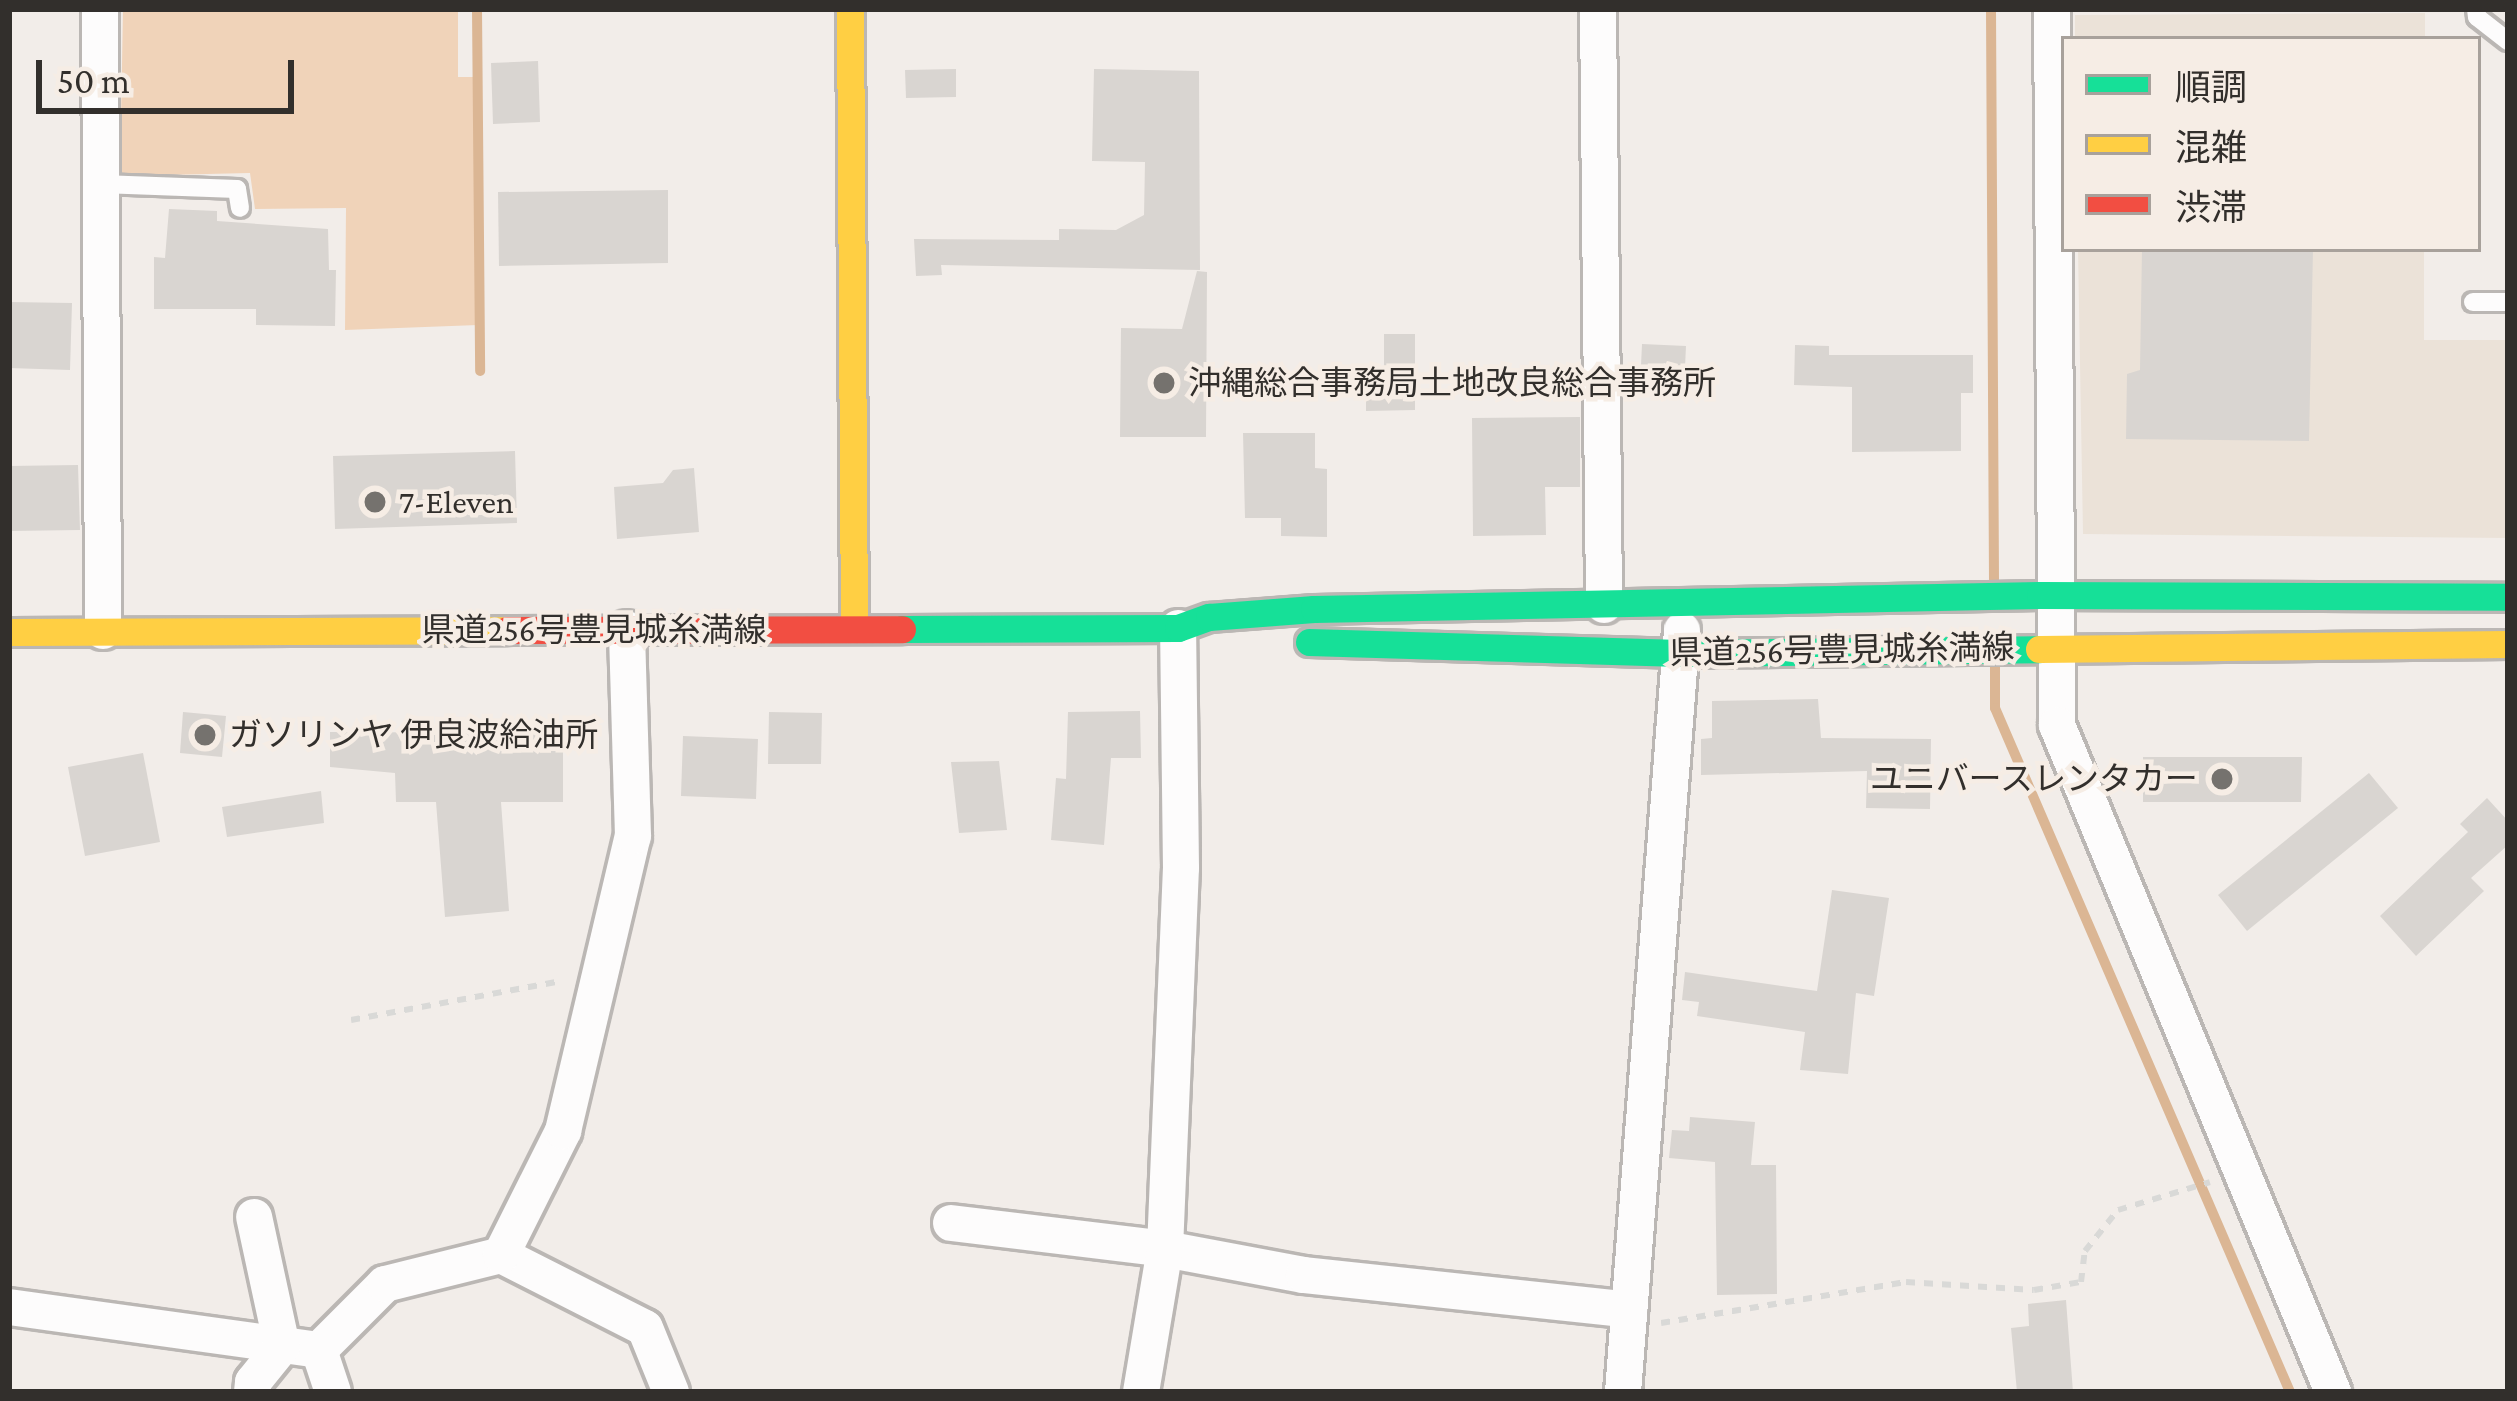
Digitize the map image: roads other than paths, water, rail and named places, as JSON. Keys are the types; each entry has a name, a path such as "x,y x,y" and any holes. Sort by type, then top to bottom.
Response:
{"main road":[{"path":"850,9 854,629"},
{"name":"県道256号豊見城糸満線","path":"1178,628 1208,617 1314,609 2050,595 2508,597"},
{"name":"県道256号豊見城糸満線","path":"9,632 1178,628 1207,638 1680,653 2508,644"}],"street":[{"path":"100,9 103,631"},
{"path":"1598,9 1604,605"},
{"path":"2053,9 2050,647 2057,724 2333,1392"},
{"path":"1623,1392 1684,602"},
{"path":"1141,1392 1165,1249 1181,868 1178,628"},
{"path":"501,1255 563,1132 633,836 627,629"},
{"path":"254,1217 282,1346"},
{"path":"950,1223 1165,1249 1304,1276 1629,1319"},
{"path":"319,1350 385,1284 501,1255 645,1328 670,1392"},
{"path":"9,1307 319,1350"},
{"path":"252,1392 253,1382 282,1346"},
{"path":"319,1350 333,1392"}],"lane":[{"path":"2476,9 2477,17 2508,41"},
{"path":"101,184 237,189 240,208"},
{"path":"2473,302 2508,302"}],"waterway":[{"path":"477,9 480,371"},
{"path":"1991,9 1994,579"},
{"path":"1995,664 1995,708 2290,1392"}],"place":[{"name":"沖縄総合事務局土地改良総合事務所","path":"1164,383"},
{"name":"7-Eleven","path":"375,502"},
{"name":"ガソリンヤ 伊良波給油所","path":"205,735"},
{"name":"ユニバースレンタカー","path":"2222,779"}]}
